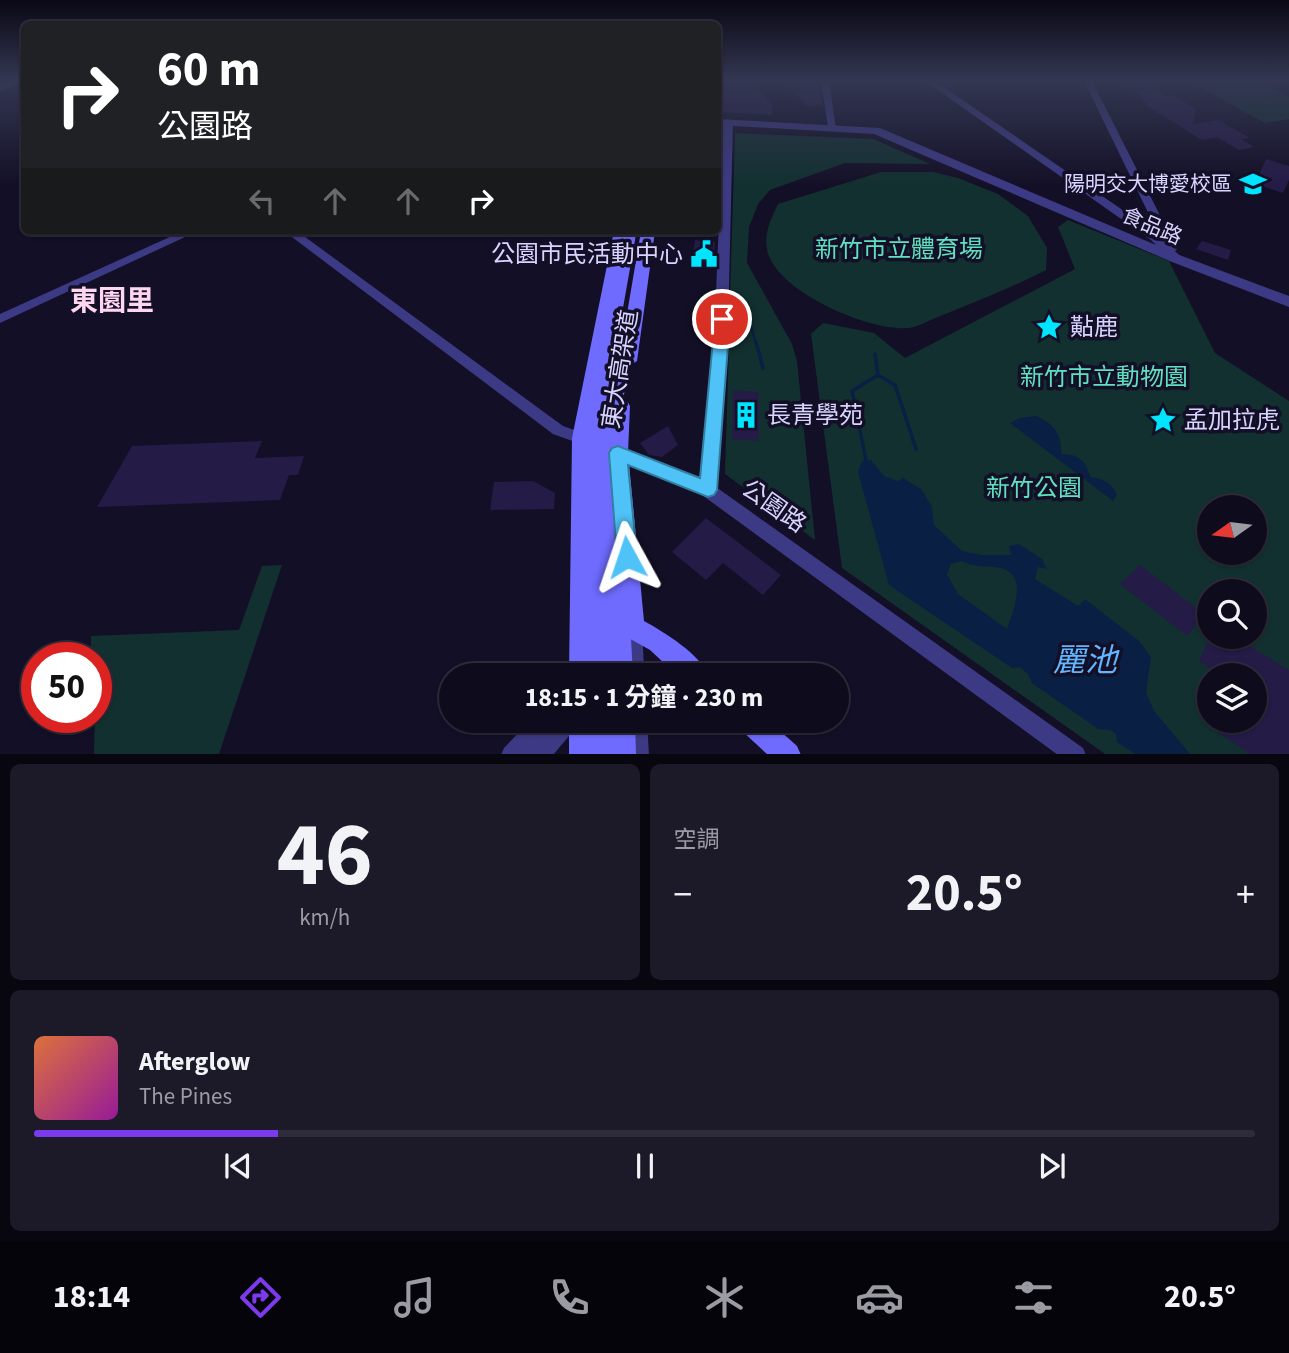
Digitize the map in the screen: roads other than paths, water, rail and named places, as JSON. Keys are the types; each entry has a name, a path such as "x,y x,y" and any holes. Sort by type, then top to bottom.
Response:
{"main road":[{"path":"581,663 580,438 620,235"},
{"name":"東大高架道","path":"600,663 594,429 628,235"},
{"path":"624,341 618,326 634,235"},
{"name":"東大高架道","path":"620,663 608,435 641,235"},
{"path":"633,629 618,425 647,235"},
{"path":"581,593 633,629 658,642 682,663"},
{"path":"583,733 585,753"},
{"path":"585,753 597,733"},
{"path":"627,733 634,752"},
{"path":"764,733 788,754"}],"street":[{"path":"831,116 833,127"},
{"path":"978,116 1155,238 1177,259"},
{"path":"1105,116 1177,259"},
{"path":"708,490 720,367 723,122"},
{"name":"食品路","path":"723,122 876,131 1177,259 1289,302"},
{"path":"0,319 183,235"},
{"name":"公園路","path":"295,235 558,430 708,490 1076,754"},
{"path":"609,663 633,629"},
{"path":"633,629 634,663"},
{"path":"585,753 602,730 620,729 634,752"},
{"path":"512,754 532,733"},
{"path":"535,754 554,733"},
{"path":"634,752 636,733"}],"water":[{"path":"1036,416 1056,430 1061,454 1072,455 1081,460 1090,477 1110,484 1117,495 1113,501 1010,423 1020,418"},
{"name":"麗池","path":"871,460 884,476 898,481 903,478 921,489 932,507 934,525 962,551 982,555 1011,555 1009,546 1019,544 1042,559 1047,569 1038,567 1035,579 1078,606 1085,599 1139,641 1151,657 1146,693 1154,711 1190,754 1135,754 1117,742 1116,734 1110,730 1098,729 1032,683 1028,674 1020,667 1012,668 889,585 858,472 862,461","holes":["961,561 1005,569 1012,574 1017,590 1007,629 958,594 947,574 951,564"]}],"waterway":[{"path":"744,301 756,344"},
{"path":"756,342 763,368"},
{"path":"875,354 878,375"},
{"path":"866,460 852,391 878,375"},
{"path":"878,375 895,385 916,449"},
{"path":"773,492 773,511"}],"place":[{"name":"陽明交大博愛校區","path":"1253,184"},
{"name":"公園市民活動中心","path":"704,254"},
{"name":"黇鹿","path":"1049,327"},
{"name":"長青學苑","path":"746,415"},
{"name":"孟加拉虎","path":"1163,420"}],"district":[{"name":"東園里","path":"112,300"}],"park label":[{"name":"新竹市立體育場","path":"899,249"},
{"name":"新竹市立動物園","path":"1104,377"},
{"name":"新竹公園","path":"1034,488"}]}
